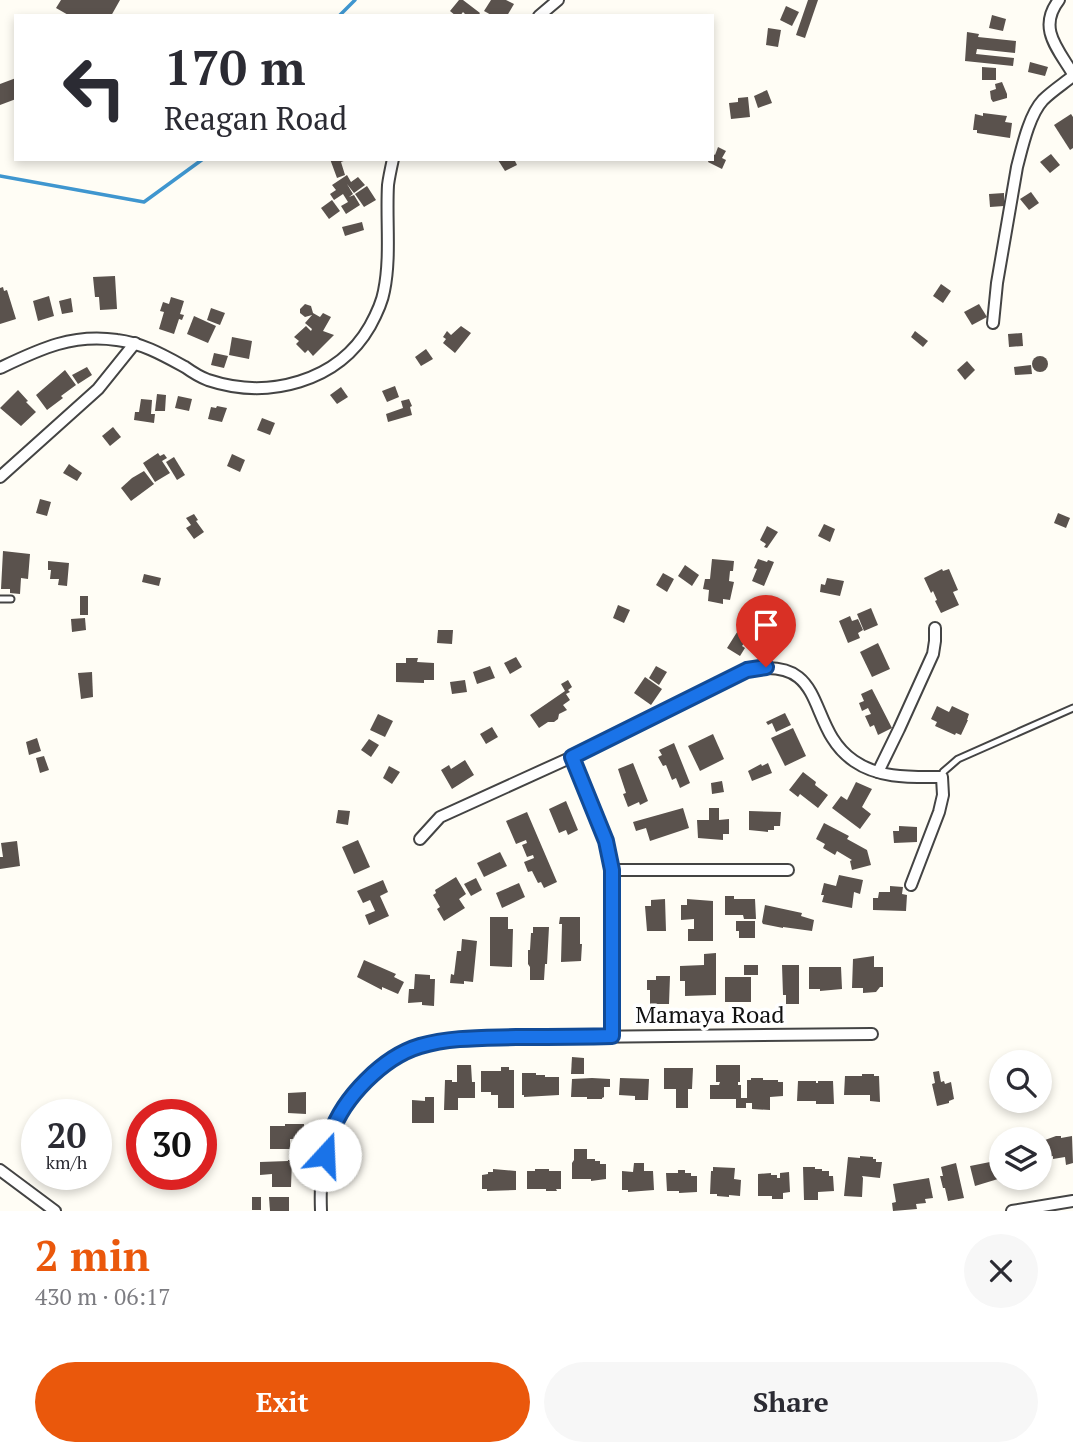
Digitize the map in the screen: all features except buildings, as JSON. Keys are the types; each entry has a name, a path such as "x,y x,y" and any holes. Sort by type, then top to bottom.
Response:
{"street":[{"path":"541,14 558,0"},
{"path":"993,323 997,283 1021,150 1039,106 1073,75 1048,28 1052,10 1059,0"},
{"path":"0,368 42,348 79,340 115,339 158,352 206,379 230,386 258,389 280,387 307,380 329,369 362,340 376,316 384,292 388,184 393,161"},
{"path":"0,477 98,389 135,343"},
{"path":"878,772 933,654 935,628"},
{"path":"421,839 440,817 572,757 747,670 766,667 784,669 795,674 807,685 829,732 840,749 856,762 897,777 942,777 943,795 939,812 911,885"},
{"path":"572,757 606,841 612,870 612,1036"},
{"path":"612,870 788,870"},
{"name":"Mamaya Road","path":"321,1211 320,1195 325,1155 336,1122 370,1077 407,1051 439,1042 480,1038 872,1034"},
{"path":"0,1170 55,1211"},
{"path":"1012,1211 1073,1201"}],"lane":[{"path":"0,599 11,599"},
{"path":"942,777 943,772 958,760 1073,708"}],"waterway":[{"path":"341,14 355,0"},
{"path":"0,176 144,202 200,161"}],"route":[{"path":"325,1155 331,1132 358,1090 370,1077 407,1051 439,1042 480,1038 612,1036 612,870 606,841 572,757 747,670 766,667"}]}
